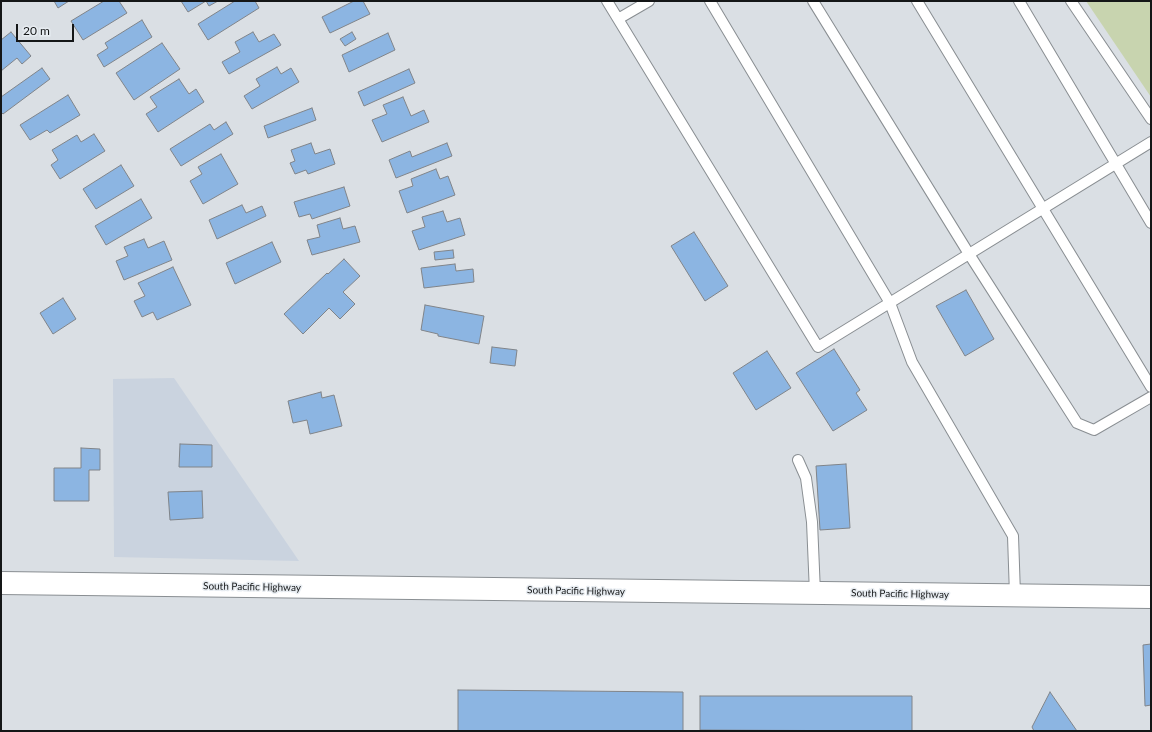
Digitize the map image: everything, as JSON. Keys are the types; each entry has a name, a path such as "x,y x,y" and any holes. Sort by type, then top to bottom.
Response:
{"main road":[{"name":"South Pacific Highway","path":"1,583 1151,597"}],"lane":[{"path":"607,1 818,347 1151,142"},
{"path":"618,19 649,1"},
{"path":"710,1 890,302 912,362 1013,536 1015,595"},
{"path":"813,1 969,254 1077,423 1094,430 1151,397"},
{"path":"917,1 1151,387"},
{"path":"1019,1 1151,223"},
{"path":"1071,1 1151,119"},
{"path":"798,460 806,478 812,522 815,593"}],"shaded area":[{"path":"174,378 299,561 114,557 113,379"}],"green space":[{"path":"1086,1 1151,1 1151,97"}],"building":[{"path":"54,1 69,1 58,8"},
{"path":"104,1 119,1 127,13 83,40 71,21"},
{"path":"181,1 206,1 188,12"},
{"path":"206,1 218,1 209,6"},
{"path":"235,1 255,1 259,8 208,40 198,24"},
{"path":"354,1 363,1 370,14 330,33 322,17"},
{"path":"142,20 152,37 104,67 97,55 108,48 105,43"},
{"path":"11,32 31,56 22,64 17,58 1,71 1,40"},
{"path":"253,32 259,42 274,34 281,45 229,74 222,62 240,52 235,42"},
{"path":"352,32 356,39 345,46 340,39"},
{"path":"388,33 395,50 349,72 342,55"},
{"path":"162,43 180,69 134,100 116,73"},
{"path":"277,67 281,74 291,68 299,82 252,109 244,96 260,86 256,79"},
{"path":"42,68 50,79 3,114 1,112 1,97"},
{"path":"409,69 415,83 364,106 358,92"},
{"path":"179,79 189,94 196,89 204,102 158,132 146,114 157,107 150,97"},
{"path":"68,95 80,115 50,133 47,130 30,140 20,125"},
{"path":"403,97 411,116 424,110 429,122 382,142 372,120 387,114 383,105"},
{"path":"312,108 316,120 268,138 264,126"},
{"path":"226,122 233,134 181,166 170,149 210,124 214,130"},
{"path":"94,134 105,151 60,179 51,165 58,160 52,150 77,135 81,142"},
{"path":"311,143 315,154 330,149 335,164 308,174 306,170 295,174 290,163 295,161 291,150"},
{"path":"447,143 452,156 396,178 389,160 410,151 412,157"},
{"path":"221,154 238,184 203,204 190,181 202,174 198,167"},
{"path":"121,165 134,186 96,209 83,189"},
{"path":"436,169 440,179 448,176 455,195 407,213 399,191 413,186 411,179"},
{"path":"344,187 350,206 312,219 310,214 299,217 294,202"},
{"path":"141,199 152,218 106,245 95,226"},
{"path":"242,205 246,213 262,206 266,216 217,239 209,220"},
{"path":"443,211 447,222 460,218 465,235 419,250 412,231 425,227 422,217"},
{"path":"340,218 343,229 355,226 360,242 312,255 307,240 320,237 317,225"},
{"path":"694,232 728,286 705,301 671,246"},
{"path":"144,239 148,248 164,241 172,260 124,280 116,261 128,256 124,247"},
{"path":"272,242 281,262 235,284 226,263"},
{"path":"453,250 454,258 435,260 434,252"},
{"path":"344,259 360,276 343,292 355,304 340,319 329,308 303,334 284,314"},
{"path":"455,264 456,271 473,269 474,282 424,288 421,268"},
{"path":"173,267 191,305 157,320 153,312 142,317 134,301 145,296 138,283"},
{"path":"966,290 994,339 965,356 936,306"},
{"path":"63,298 76,319 53,334 40,313"},
{"path":"425,305 484,316 479,344 438,336 438,334 421,330"},
{"path":"492,347 517,350 515,366 490,363"},
{"path":"834,349 860,390 856,393 867,410 833,431 796,373"},
{"path":"767,351 791,388 756,410 733,373"},
{"path":"321,392 322,398 334,395 342,426 310,434 307,420 293,423 288,401"},
{"path":"180,444 212,445 212,467 179,467"},
{"path":"81,448 100,449 100,470 89,470 89,501 54,501 54,468 81,468"},
{"path":"846,464 850,528 820,530 816,466"},
{"path":"202,491 203,518 170,520 168,492"},
{"path":"1151,644 1151,705 1145,706 1143,645"},
{"path":"458,690 683,692 683,731 458,731"},
{"path":"1050,692 1077,731 1034,731 1032,727"},
{"path":"700,696 912,696 912,731 700,730"}]}
